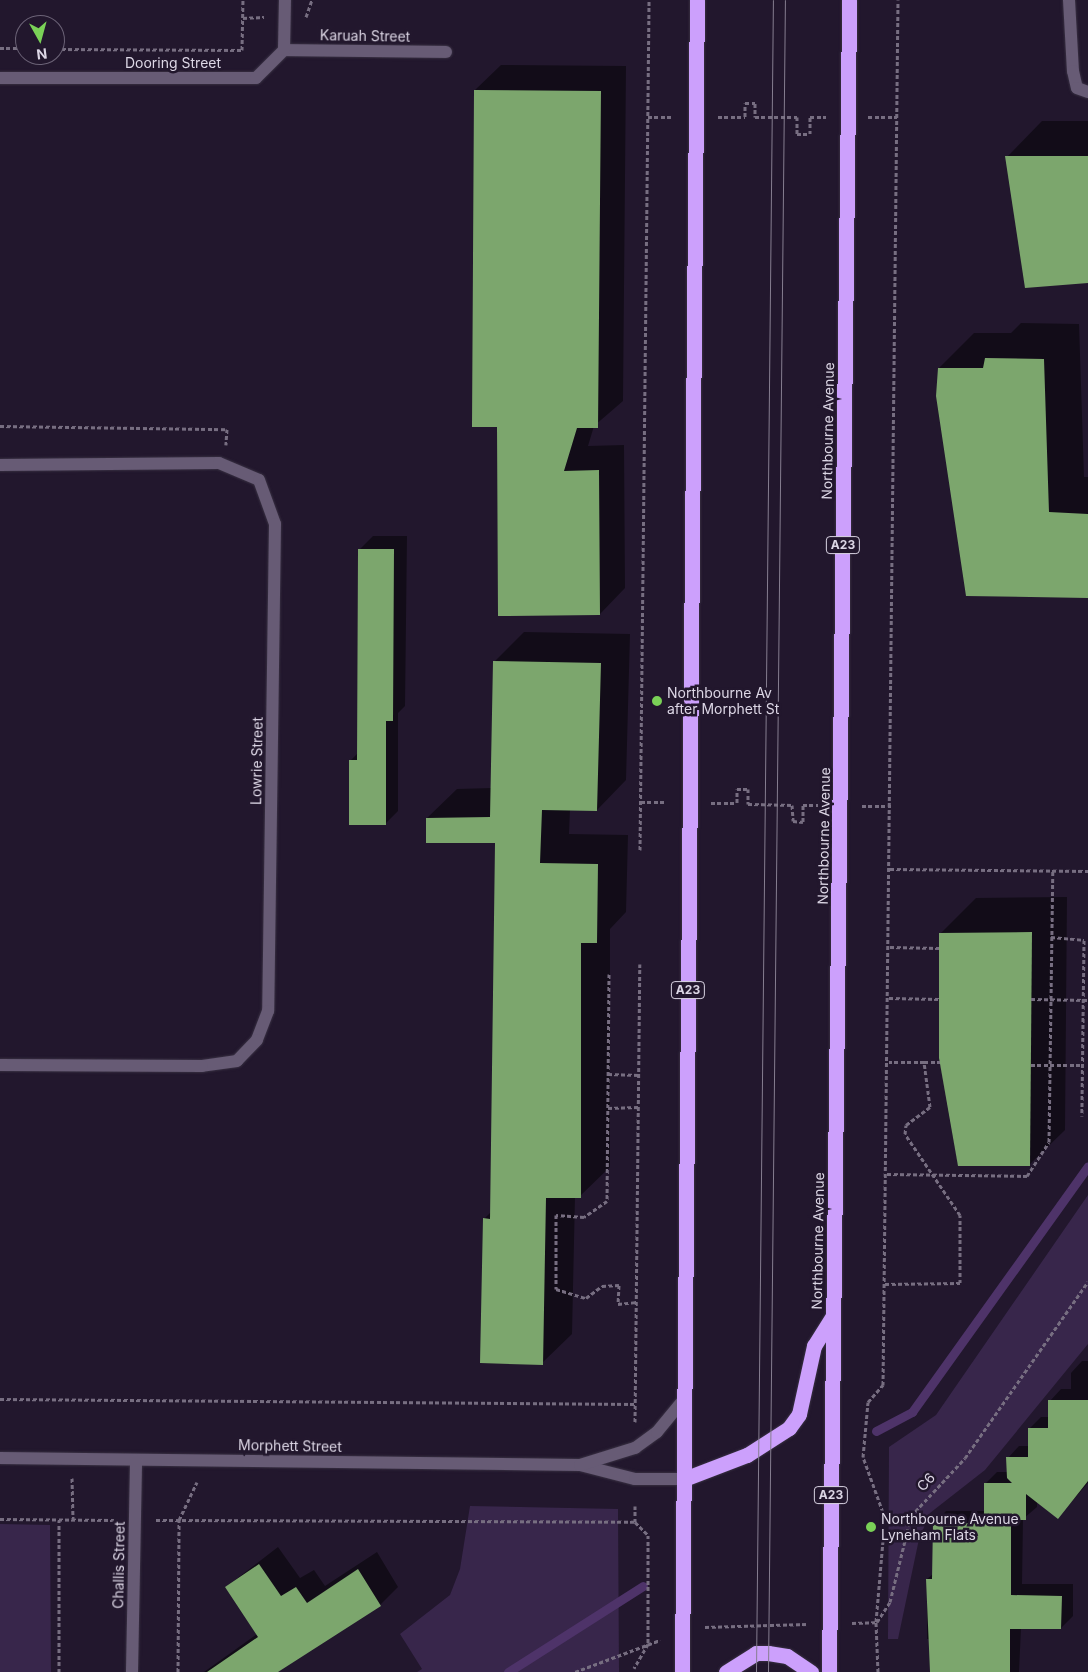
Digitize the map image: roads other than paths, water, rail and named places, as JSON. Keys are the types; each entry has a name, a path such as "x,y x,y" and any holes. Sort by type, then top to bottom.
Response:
{"highway":[{"name":"A23","path":"682,1672 697,0"},
{"name":"Northbourne Avenue","path":"829,1672 850,0"},
{"path":"684,1479 747,1455 789,1428 799,1414 814,1346 832,1317"},
{"path":"726,1672 756,1653 787,1656 811,1672"}],"street":[{"path":"284,0 284,50"},
{"path":"1070,0 1073,72 1077,88 1088,92"},
{"name":"Karuah Street","path":"284,50 446,52"},
{"name":"Dooring Street","path":"0,78 256,78 284,50"},
{"name":"Lowrie Street","path":"0,465 225,466 259,480 275,524 268,1011 258,1040 237,1061 202,1066 0,1064"},
{"name":"Morphett Street","path":"580,1465 635,1448 657,1432 685,1398"},
{"name":"Morphett Street","path":"0,1458 580,1465 635,1480 684,1479"},
{"name":"Challis Street","path":"132,1672 136,1460"}],"waterway":[{"path":"876,1431 912,1412 1088,1166"},
{"path":"508,1672 643,1586"}],"tram line":[{"path":"756,1672 773,0"},
{"path":"768,1672 785,0"}],"place":[{"name":"Northbourne Av after Morphett St","path":"657,701"},
{"name":"Northbourne Avenue Lyneham Flats","path":"871,1527"}]}
